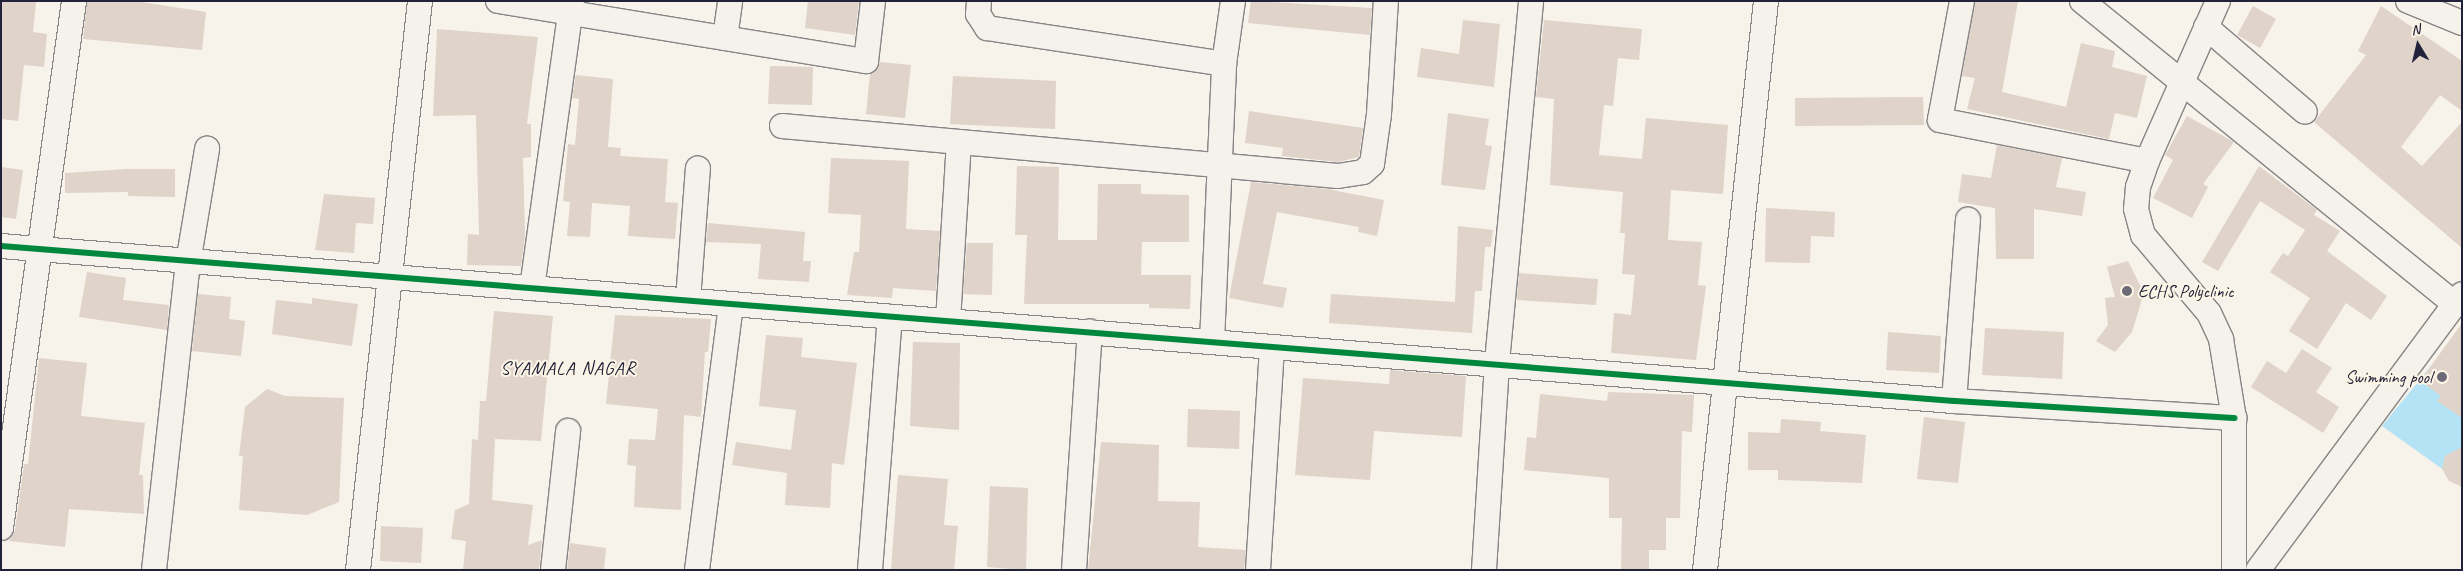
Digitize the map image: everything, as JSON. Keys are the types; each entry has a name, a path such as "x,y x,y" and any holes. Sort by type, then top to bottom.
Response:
{"street":[{"path":"1,528 74,1"},
{"path":"358,570 420,1"},
{"path":"498,1 571,7 725,38 866,61 873,1"},
{"path":"725,38 730,1"},
{"path":"979,1 978,14 987,28 1224,64"},
{"path":"1212,342 1224,64 1233,1"},
{"path":"782,126 1338,176 1363,172 1372,164 1379,114 1386,1"},
{"path":"1484,570 1496,362 1531,1"},
{"path":"1705,570 1766,1"},
{"path":"1962,1 1940,120 2147,161"},
{"path":"2082,1 2182,82 2458,298 2258,570"},
{"path":"2218,1 2147,161 2138,187 2136,209 2143,235 2209,313 2221,339 2234,418 2234,570"},
{"path":"2408,1 2462,24"},
{"path":"532,288 571,7"},
{"path":"2206,27 2305,112"},
{"path":"948,321 959,142"},
{"path":"154,570 188,263 207,149"},
{"path":"688,300 698,168"},
{"path":"1954,401 1968,220"},
{"path":"1,246 40,248 188,263 688,300 1272,348 1496,362 1954,401 2234,418"},
{"path":"696,570 731,304"},
{"path":"870,570 890,317"},
{"path":"1074,570 1090,332"},
{"path":"1258,570 1272,348"},
{"path":"553,570 568,431"}],"water":[{"name":"Swimming pool","path":"2462,328 2462,483 2382,426"}],"building":[{"path":"1,1 36,2 33,32 47,34 44,67 24,65 18,121 1,119"},
{"path":"87,1 135,1 206,12 202,50 83,39"},
{"path":"808,1 859,1 855,35 805,28"},
{"path":"1251,1 1372,8 1370,35 1248,23"},
{"path":"1975,1 2018,1 2002,92 2066,107 2081,43 2115,51 2112,67 2147,76 2137,118 2115,113 2109,139 1967,109 1975,78 1962,76"},
{"path":"2253,6 2276,19 2260,48 2237,35"},
{"path":"2381,6 2462,61 2462,111 2440,95 2401,147 2422,166 2462,122 2462,248 2314,122 2366,55 2358,51"},
{"path":"1463,20 1500,24 1494,87 1417,77 1421,48 1459,54"},
{"path":"1544,20 1642,29 1639,60 1618,58 1613,106 1604,105 1599,155 1642,159 1646,118 1728,125 1723,194 1671,190 1668,240 1702,242 1698,285 1706,286 1696,360 1611,353 1614,313 1631,315 1635,275 1622,274 1625,233 1620,233 1623,192 1550,185 1554,99 1536,97"},
{"path":"437,29 538,37 527,124 531,124 531,157 523,158 525,236 521,266 467,265 468,234 479,235 476,115 433,116"},
{"path":"880,62 911,65 905,118 866,114 870,74"},
{"path":"770,66 813,67 812,105 768,104"},
{"path":"576,75 613,79 608,147 621,148 620,156 668,159 665,202 678,203 675,239 628,236 630,206 592,203 590,237 567,236 570,202 563,201 568,144 575,145 579,99 572,98"},
{"path":"953,76 1056,81 1055,129 950,124"},
{"path":"1923,97 1924,125 1795,126 1795,98"},
{"path":"1249,111 1363,128 1359,157 1338,162 1282,156 1283,148 1245,143"},
{"path":"1448,113 1489,119 1485,145 1492,146 1485,190 1441,185"},
{"path":"2187,116 2234,142 2203,184 2208,187 2192,218 2153,198 2173,160 2165,155"},
{"path":"1997,145 2062,158 2056,187 2086,192 2082,216 2034,209 2034,259 1996,259 1995,208 1958,202 1962,174 1991,178"},
{"path":"831,158 909,161 906,229 940,231 936,291 893,288 892,298 847,295 854,252 859,252 861,215 828,213"},
{"path":"1017,166 1059,167 1058,240 1097,240 1098,184 1141,184 1141,194 1189,195 1189,242 1142,242 1141,275 1191,275 1190,309 1149,308 1149,304 1024,304 1027,235 1015,235"},
{"path":"2259,166 2317,210 2314,215 2340,231 2327,251 2387,296 2371,320 2346,303 2317,349 2289,331 2310,298 2270,272 2283,253 2288,256 2305,230 2260,201 2218,271 2202,262"},
{"path":"1,167 23,170 16,219 1,217"},
{"path":"128,169 175,169 175,197 128,196 128,192 65,193 65,173"},
{"path":"1251,182 1327,189 1384,200 1377,236 1358,232 1359,227 1277,212 1263,284 1287,288 1283,308 1229,298"},
{"path":"324,194 375,198 373,224 356,223 354,253 315,250"},
{"path":"1766,208 1835,212 1834,237 1811,236 1810,263 1765,262"},
{"path":"708,223 805,232 803,261 811,261 809,282 758,279 761,244 706,242"},
{"path":"1458,226 1493,230 1491,247 1485,247 1482,291 1475,291 1472,333 1329,323 1331,294 1455,302"},
{"path":"967,243 993,243 992,295 963,294"},
{"path":"2128,261 2144,293 2132,332 2115,352 2096,341 2108,325 2105,298 2115,297 2107,267"},
{"path":"87,272 126,278 123,300 169,305 167,330 79,317"},
{"path":"1519,273 1598,279 1596,305 1517,300"},
{"path":"198,294 231,297 229,319 245,321 241,356 192,351"},
{"path":"312,298 358,304 352,346 272,334 276,300 312,304"},
{"path":"494,311 553,316 541,441 495,439 492,500 533,505 528,545 542,540 539,570 463,570 466,541 451,539 455,510 469,504 472,439 478,440 480,401 486,401"},
{"path":"615,315 711,319 708,352 705,352 701,417 684,415 681,510 634,507 636,466 627,465 629,439 655,440 658,409 606,404"},
{"path":"2462,323 2462,418 2437,401 2441,396 2420,381"},
{"path":"1985,328 2064,332 2062,379 1982,375"},
{"path":"1888,332 1941,336 1939,373 1886,370"},
{"path":"766,335 803,338 801,357 857,363 844,465 832,463 830,508 785,505 787,473 732,465 736,442 791,450 796,410 759,406"},
{"path":"913,342 960,343 959,430 910,426"},
{"path":"2302,349 2332,368 2316,392 2339,407 2323,433 2251,387 2267,361 2286,373"},
{"path":"39,358 87,363 81,416 145,423 139,475 143,475 144,514 69,509 65,547 9,541 15,530 24,464 28,464"},
{"path":"1390,370 1466,376 1462,437 1374,431 1370,480 1295,475 1303,378 1389,384"},
{"path":"267,389 285,396 344,398 339,502 307,515 239,510 243,456 239,456 245,407"},
{"path":"1608,392 1694,395 1692,432 1682,431 1680,518 1666,518 1666,550 1649,550 1649,570 1621,570 1622,518 1609,518 1609,478 1524,470 1527,437 1536,438 1540,394 1607,401"},
{"path":"1188,409 1240,411 1239,449 1187,447"},
{"path":"1924,417 1965,422 1958,483 1917,479"},
{"path":"1781,419 1821,422 1820,431 1866,435 1862,483 1778,480 1778,470 1748,470 1748,432 1780,433"},
{"path":"1101,442 1159,445 1158,501 1200,502 1198,547 1246,550 1244,570 1088,570"},
{"path":"2462,447 2462,487 2449,481 2442,469 2445,456"},
{"path":"898,475 948,479 944,525 958,526 954,570 891,570"},
{"path":"990,486 1028,488 1026,570 987,567"},
{"path":"381,526 423,528 421,563 380,561"},
{"path":"570,543 606,548 604,570 567,570"}],"cycle path":[{"path":"1,246 1954,401 2234,418"}],"place":[{"name":"ECHS Polyclinic","path":"2127,291"},
{"name":"Swimming pool","path":"2442,377"}],"district":[{"name":"SYAMALA NAGAR","path":"568,369"}]}
